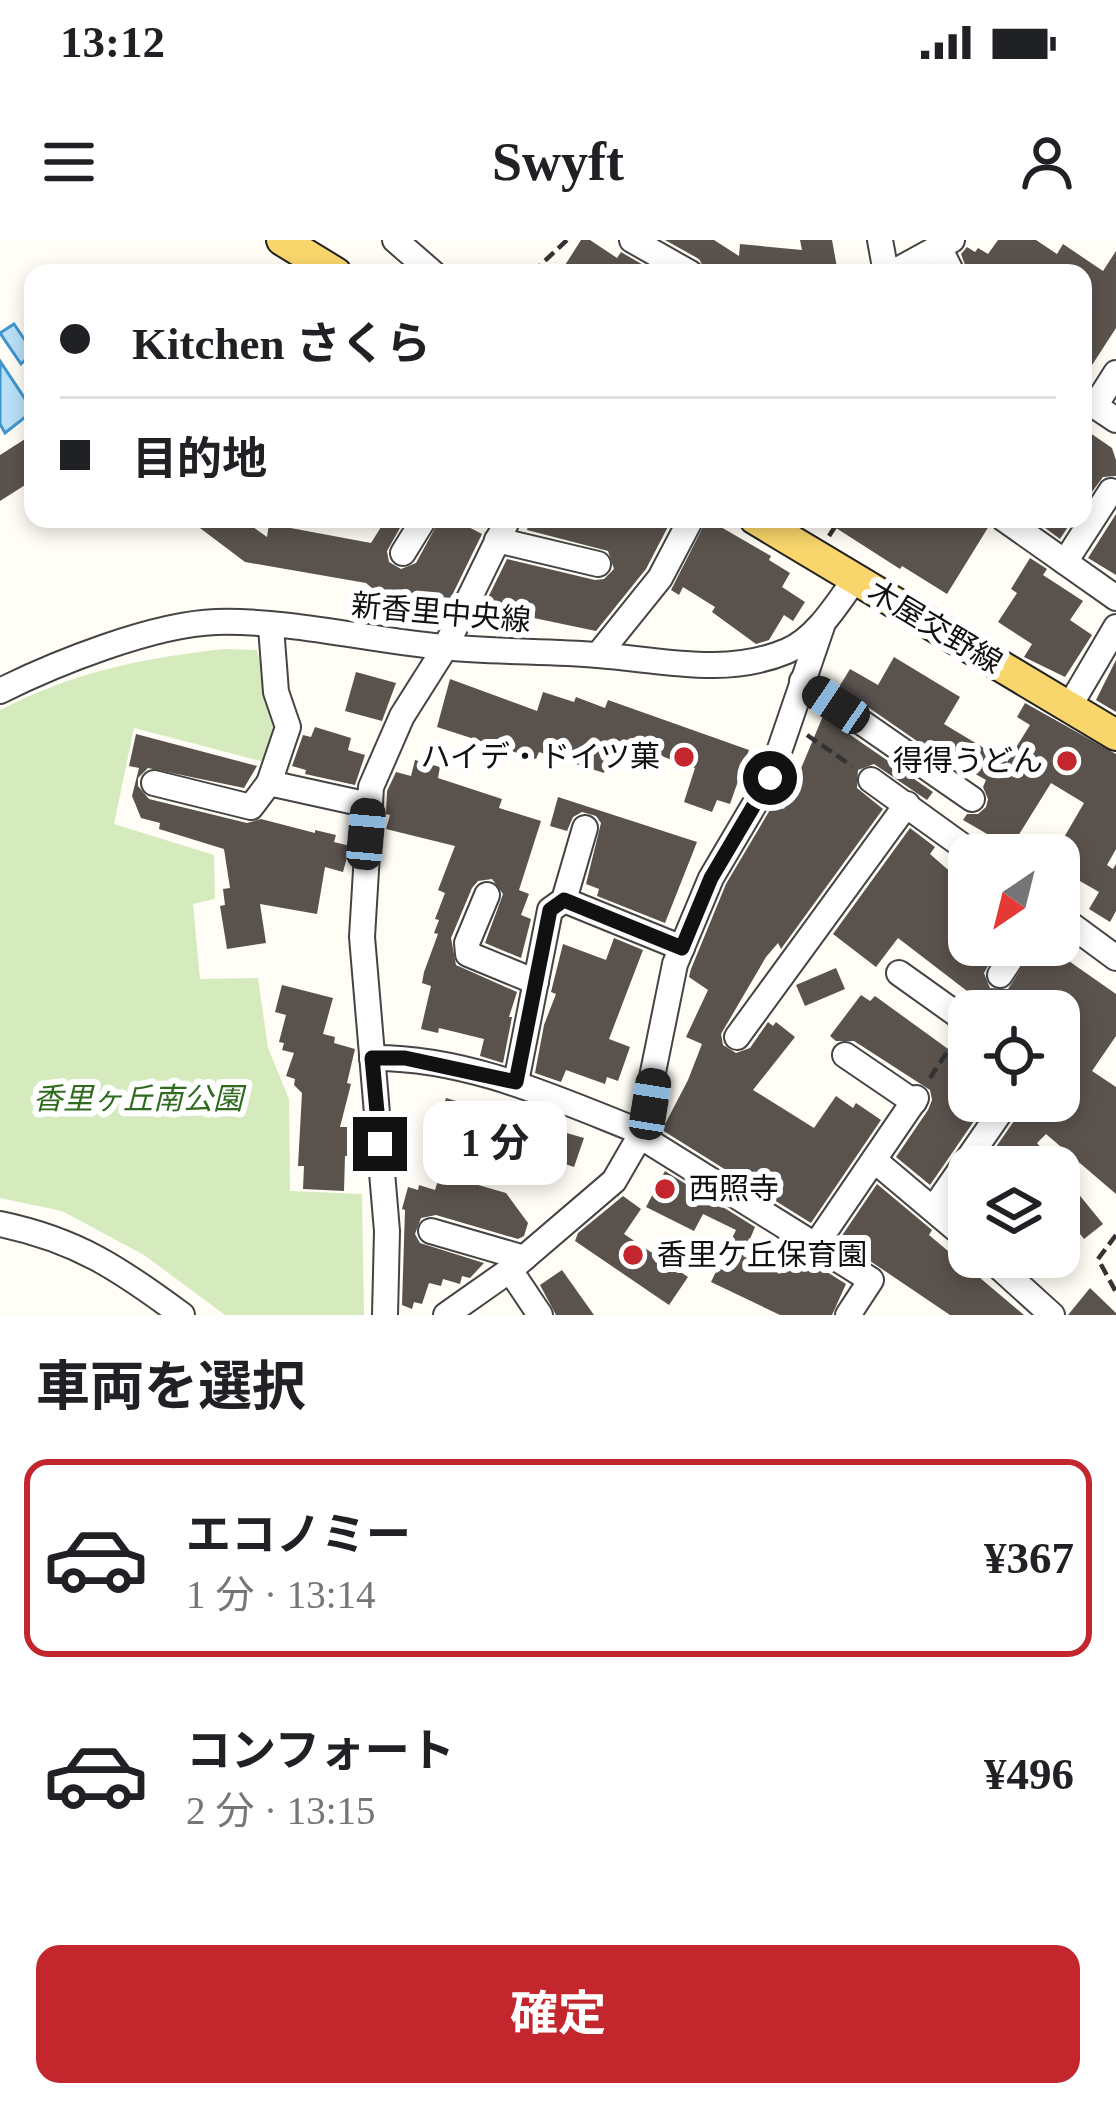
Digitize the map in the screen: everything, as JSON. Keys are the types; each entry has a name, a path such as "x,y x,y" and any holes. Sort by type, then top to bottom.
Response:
{"main road":[{"path":"282,240 321,264"},
{"name":"木屋交野線","path":"770,528 1116,735"}],"street":[{"path":"395,240 423,264"},
{"path":"632,240 674,264"},
{"path":"907,264 946,244"},
{"path":"1116,373 1095,406 1116,420"},
{"path":"1092,520 1111,491"},
{"path":"403,553 418,528"},
{"path":"385,1315 387,1231 362,937 370,787 403,716 445,648 500,528"},
{"path":"506,528 598,564"},
{"path":"598,655 660,578 686,528"},
{"path":"1017,528 1116,598"},
{"path":"1065,562 1087,528"},
{"name":"新香里中央線","path":"0,692 32,675 135,639 214,622 445,648 598,655 710,667 764,660 793,649 825,619 855,579"},
{"path":"446,1315 517,1264 614,1181 641,1134 675,964 711,878 770,778 825,619"},
{"path":"154,783 251,807 269,783 288,728 276,692 271,627"},
{"path":"1069,707 1116,627"},
{"path":"802,682 972,799"},
{"path":"871,780 948,835"},
{"path":"269,783 369,806"},
{"path":"736,1037 907,804"},
{"path":"516,1082 550,910 564,900 585,828"},
{"path":"487,895 467,943 468,954 536,982"},
{"path":"564,900 682,948"},
{"path":"1080,931 1116,958"},
{"path":"1000,974 1006,966"},
{"path":"899,973 948,1008"},
{"path":"815,1246 915,1100 845,1055"},
{"path":"372,1058 405,1058 516,1082 641,1134 871,1280 848,1315"},
{"path":"934,1208 993,1122"},
{"path":"874,1160 948,1221"},
{"path":"0,1224 54,1235 130,1276 182,1315"},
{"path":"431,1232 517,1264 540,1315"},
{"path":"1011,1278 1052,1315"}],"path":[{"path":"542,264 567,240"},
{"path":"790,723 871,780"},
{"path":"915,1100 948,1051"},
{"path":"1116,1235 1099,1259 1116,1292"}],"green space":[{"name":"香里ヶ丘南公園","path":"224,649 257,650 275,718 265,762 134,728 114,824 214,855 215,899 193,904 200,979 258,978 268,1048 289,1099 290,1191 362,1194 364,1315 225,1315 144,1255 62,1211 0,1198 0,710 109,669"}],"water":[{"path":"14,324 24,339 21,364 0,333"},
{"path":"0,361 24,397 24,418 5,433 0,424"}],"building":[{"path":"581,240 590,240 617,258 621,252 642,264 566,264"},
{"path":"665,240 714,240 739,256 740,244 802,250 800,240 832,240 836,264 702,264"},
{"path":"998,240 1036,240 1057,254 1063,244 1103,271 1116,251 1116,328 1092,365 1092,264 965,264 961,254 967,247 988,254"},
{"path":"1092,434 1112,448 1116,460 1116,476 1103,477 1092,492"},
{"path":"24,440 24,486 0,501 0,455"},
{"path":"1116,514 1116,575 1088,558"},
{"path":"200,528 254,528 267,537 268,528 290,528 371,543 380,528 400,528 387,551 389,562 401,569 416,563 435,528 470,528 482,534 443,614 400,599 398,607 369,598 372,588 366,583 245,562"},
{"path":"667,528 646,569 596,631 510,613 508,626 477,620 507,559 595,580 604,579 614,569 608,551 527,530"},
{"path":"702,528 723,528 790,573 782,587 805,602 793,621 784,615 769,640 756,644 712,612 715,607 683,587 679,595 671,590"},
{"path":"836,528 988,528 947,594"},
{"path":"1045,528 1067,528 1060,539"},
{"path":"1030,558 1047,569 1043,575 1083,601 1070,620 1092,635 1065,677 1024,657 1032,644 998,622 1017,593 1011,589"},
{"path":"894,657 960,697 944,724 1007,762 1030,725 1017,717 1025,703 1116,754 1116,849 1107,865 1113,869 1116,864 1116,911 1110,922 1089,909 1099,892 1080,881 1080,834 1066,834 1084,803 1051,783 1019,834 987,834 963,820 986,807 986,780 956,763 953,766 839,687 850,669 878,685"},
{"path":"1116,660 1116,712 1096,700"},
{"path":"356,672 396,683 382,721 345,711"},
{"path":"450,679 537,711 543,692 605,708 608,700 749,750 730,804 717,800 712,812 684,802 695,768 616,740 604,773 539,752 536,759 437,727"},
{"path":"823,716 933,792 927,800 874,764 858,770 857,788 883,809 781,949 778,943 766,957 721,1034 723,1045 736,1053 750,1048 768,1022 773,1026 776,1022 795,1037 753,1090 814,1128 836,1096 881,1120 811,1223 662,1130 702,1044 686,1037 708,990 689,977 691,969 726,884 774,803 784,809"},
{"path":"315,727 351,738 348,750 365,755 355,785 305,774 306,770 292,766 303,735 311,737"},
{"path":"136,734 257,766 244,788 148,768 138,778 138,786 149,799 247,823 261,819 315,830 336,835 334,842 350,846 343,872 325,867 317,914 260,904 266,943 227,949 220,906 225,905 223,889 230,888 224,849 159,829 160,823 141,818 132,796 139,768 129,766"},
{"path":"415,760 440,767 438,778 502,799 499,808 541,821 519,890 529,894 521,915 531,919 521,958 485,943 503,894 492,879 478,881 472,888 451,938 456,965 517,992 503,1063 480,1056 484,1039 439,1028 438,1033 421,1029 431,986 422,983 445,893 438,890 455,846 386,829 390,815 386,814 387,791 396,772 411,776"},
{"path":"558,797 697,842 665,923 597,896 599,889 586,884 601,823 582,812 573,817 567,831 550,826"},
{"path":"910,828 935,847 930,854 948,870 948,966 988,966 984,973 990,988 1008,989 1023,966 1076,966 1116,994 1116,1036 1092,1071 1116,1087 1116,1194 1080,1163 1080,1146 1060,1146 1046,1134 1039,1146 997,1146 1013,1122 1080,1122 1080,990 966,990 898,938 876,967 833,934"},
{"path":"614,938 643,950 609,1039 630,1047 618,1081 607,1077 605,1084 566,1070 561,1082 535,1073 544,1025 556,994 551,992 563,944 606,960"},
{"path":"836,968 845,989 805,1006 796,985"},
{"path":"282,985 333,998 323,1034 355,1049 340,1127 358,1127 358,1156 345,1156 344,1191 303,1189 304,1166 298,1166 302,1093 295,1079 286,1076 294,1053 282,1050 284,1043 279,1042 286,1015 275,1012"},
{"path":"861,995 870,1001 875,996 948,1049 948,1122 973,1122 957,1146 948,1146 948,1159 930,1185 896,1157 928,1110 930,1090 854,1041 836,1041 830,1036"},
{"path":"446,1098 584,1138 574,1167 437,1131"},
{"path":"665,1171 755,1227 743,1256 780,1274 792,1250 846,1284 832,1315 780,1315 711,1282 736,1230 703,1214 694,1231 646,1207"},
{"path":"440,1174 506,1193 528,1223 518,1239 436,1215 421,1218 415,1234 420,1243 484,1263 470,1278 462,1276 460,1284 443,1279 441,1286 429,1283 422,1304 414,1302 412,1309 402,1305 402,1209 408,1187 435,1190"},
{"path":"877,1184 932,1230 929,1235 948,1251 948,1278 980,1278 1024,1315 950,1315 839,1240"},
{"path":"623,1196 641,1209 624,1234 688,1277 669,1305 575,1241 578,1233"},
{"path":"1080,1196 1103,1224 1084,1239 1080,1234"},
{"path":"562,1270 594,1315 556,1315 540,1285"},
{"path":"1090,1288 1116,1313 1116,1315 1068,1315"}],"place":[{"name":"ハイデ・ドイツ菓","path":"684,757"},
{"name":"得得うどん","path":"1067,761"},
{"name":"西照寺","path":"665,1189"},
{"name":"香里ケ丘保育園","path":"633,1255"}],"route":[{"path":"380,1144 372,1058 405,1058 516,1082 550,910 564,900 682,948 711,878 770,778"}]}
